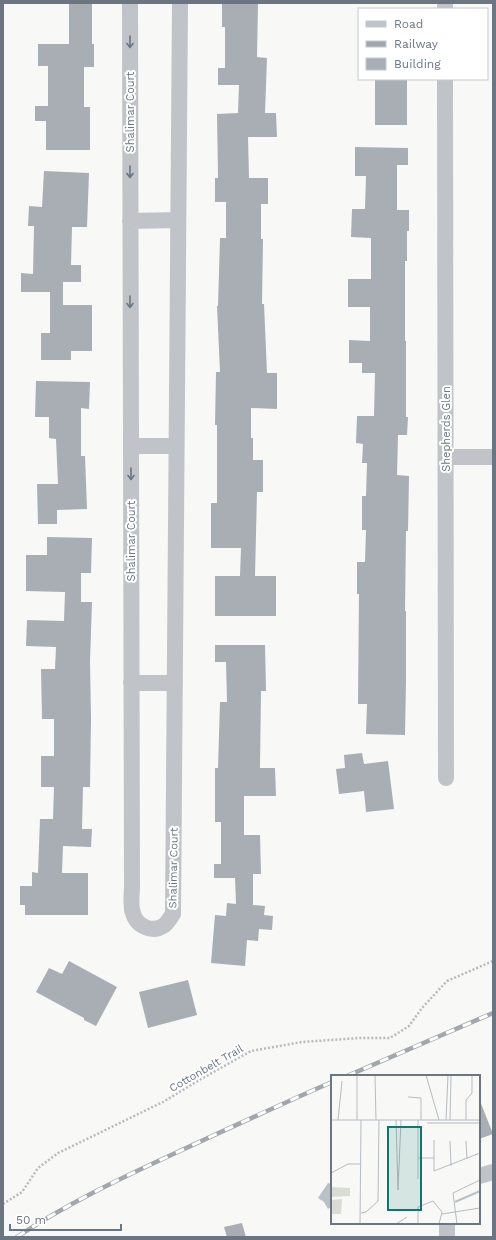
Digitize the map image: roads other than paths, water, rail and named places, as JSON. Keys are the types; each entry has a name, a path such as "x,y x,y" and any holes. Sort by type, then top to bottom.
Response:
{"street":[{"name":"Shalimar Court","path":"130,3 132,885 133,914 139,923 148,929 157,929 165,925 173,914 180,3"},
{"name":"Shepherds Glen","path":"445,80 446,778"},
{"path":"130,221 178,220"},
{"path":"131,446 176,446"},
{"path":"446,457 493,458"},
{"path":"131,683 175,683"},
{"path":"480,1176 493,1172"},
{"path":"447,1224 448,1237"}],"railway":[{"path":"349,1075 493,1013"},
{"path":"17,1237 54,1214 111,1184 331,1082"}]}
